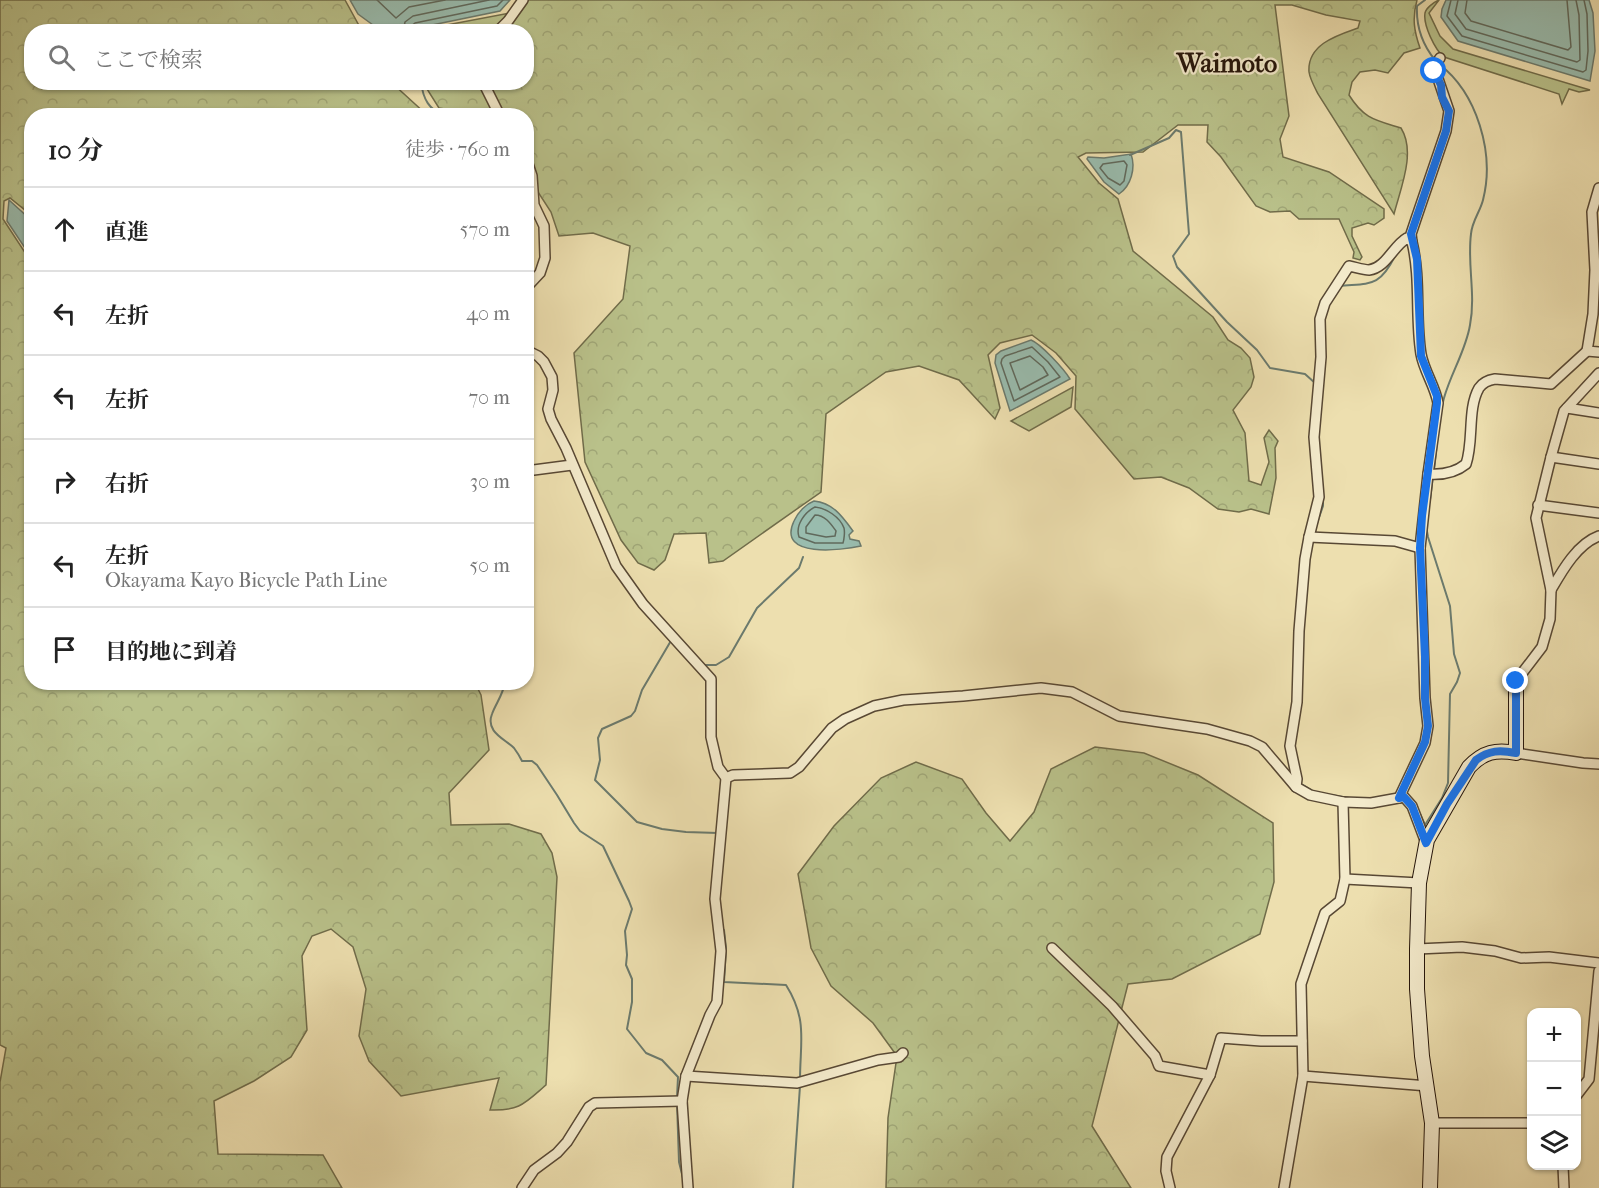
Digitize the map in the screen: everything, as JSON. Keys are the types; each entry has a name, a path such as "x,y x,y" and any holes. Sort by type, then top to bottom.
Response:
{"street":[{"path":"505,24 523,0"},
{"path":"1399,796 1422,750 1428,726 1420,548 1432,474 1437,396 1421,356 1417,259 1411,234 1446,131 1449,111 1434,71 1437,62"},
{"path":"487,90 496,108"},
{"path":"1432,474 1455,471 1466,464 1473,410 1478,389 1482,384 1495,379 1551,384 1587,351 1593,314 1595,270 1592,212 1599,188"},
{"path":"534,200 544,226 545,258 540,273 534,279"},
{"path":"1296,787 1297,779 1290,741 1297,702 1299,631 1309,537 1319,497 1314,428 1321,357 1320,319 1322,311 1349,266 1369,270 1379,266 1400,242 1407,238 1412,242"},
{"path":"1587,351 1599,352"},
{"path":"534,354 544,362 552,377 553,390 548,409 621,574 643,604 711,679 711,737 718,767 726,778 715,899 721,951 717,1002 686,1076 679,1101 688,1188"},
{"path":"1516,753 1516,681 1545,640 1550,619 1551,590 1536,518 1538,505 1564,411 1599,373"},
{"path":"1567,408 1599,413"},
{"path":"1551,457 1599,464"},
{"path":"534,470 572,465"},
{"path":"1538,505 1599,513"},
{"path":"1551,590 1585,543 1599,536"},
{"path":"1309,537 1395,541 1420,548"},
{"path":"726,778 733,775 790,773 799,767 832,728 845,718 874,706 896,701 1041,688 1072,692 1119,716 1207,729 1250,741 1262,747 1296,787 1310,795 1343,802 1371,803 1399,796 1404,797 1411,803 1431,838"},
{"path":"1430,1188 1436,1123 1419,1027 1421,949 1419,883 1431,838 1464,776 1482,755 1496,750 1599,764"},
{"path":"1284,1188 1303,1076 1302,980 1325,913 1340,901 1345,879 1343,802"},
{"path":"1345,879 1419,883"},
{"path":"1421,949 1462,947 1495,951 1521,958 1549,957 1599,963"},
{"path":"1052,948 1112,1006 1155,1056 1159,1066 1210,1075"},
{"path":"1581,1089 1589,1079 1599,971"},
{"path":"1170,1188 1166,1171 1167,1157 1210,1075 1221,1038 1302,1041"},
{"path":"686,1076 800,1082 878,1060 899,1057 903,1053"},
{"path":"1303,1076 1428,1086"},
{"path":"522,1188 534,1170 557,1153 589,1107 595,1103 679,1101"},
{"path":"1436,1123 1527,1123"},
{"path":"1563,1170 1564,1188"}],"green space":[{"path":"0,0 345,0 358,24 24,24 24,90 400,90 419,108 24,108 24,209 10,198 4,201 3,219 24,251 24,690 478,690 489,750 449,793 451,825 509,824 541,834 552,853 557,877 546,1085 521,1105 500,1110 490,1110 499,1078 401,1096 369,1061 359,1036 366,989 353,947 331,929 312,936 302,956 307,1030 291,1057 254,1081 214,1101 218,1154 323,1155 342,1188 0,1188 0,1082 6,1048 0,1045"},
{"path":"528,0 1417,0 1414,24 1420,48 1404,53 1388,73 1375,70 1360,72 1352,82 1349,95 1365,114 1401,128 1405,137 1406,170 1394,214 1318,94 1309,72 1313,54 1318,48 1333,38 1358,28 1360,21 1326,15 1292,5 1275,5 1289,116 1280,139 1283,157 1329,172 1384,209 1384,218 1374,225 1368,223 1352,228 1352,236 1362,257 1360,260 1353,258 1354,252 1339,219 1299,219 1290,211 1270,212 1256,206 1221,157 1207,142 1208,125 1178,125 1143,152 1086,153 1078,157 1099,183 1118,199 1133,251 1213,317 1228,340 1241,348 1250,358 1254,377 1251,387 1233,410 1245,433 1249,481 1261,485 1269,462 1264,438 1269,430 1278,441 1275,448 1276,478 1269,514 1251,509 1239,512 1218,509 1189,488 1161,477 1134,479 1075,409 1076,376 1056,353 1032,335 1000,343 988,355 1000,408 995,419 959,380 919,366 886,372 826,414 821,492 723,561 709,563 706,533 674,534 665,560 654,570 638,563 621,540 585,462 574,353 623,299 630,246 593,233 559,236 551,212 534,186 534,108 439,108 428,90 534,90 534,24 509,24"},
{"path":"1439,0 1429,13 1440,36 1453,49 1590,90 1579,92 1569,89 1562,104 1559,94 1444,57 1430,37 1425,18 1427,9"},
{"path":"510,13 498,24 452,24"},
{"path":"1073,387 1071,407 1029,431 1011,421"},
{"path":"1095,747 1144,753 1198,775 1273,823 1274,882 1260,934 1172,979 1128,984 1092,1126 1131,1188 886,1188 888,1118 897,1056 873,1023 831,986 811,948 798,874 834,826 881,778 916,762 962,779 986,813 1010,841 1034,812 1051,769"}],"water":[{"path":"350,0 510,0 500,11 437,24 372,24 358,14"},
{"path":"1446,0 1589,0 1593,13 1595,51 1590,81 1458,41 1441,17"},
{"path":"1131,154 1133,165 1131,176 1127,186 1119,194 1104,182 1087,159 1088,157 1104,158"},
{"path":"9,200 24,214 24,246 7,221"},
{"path":"1031,340 1052,357 1070,379 1010,411 995,363 996,355"},
{"path":"814,501 827,504 836,511 853,531 849,535 850,539 859,541 861,546 827,550 803,547 794,542 791,533 794,521 802,509"}],"waterway":[{"path":"1425,0 1417,6 1419,28 1423,41 1435,60"},
{"path":"1434,470 1444,398 1470,325 1472,313 1471,234 1483,200 1487,163 1480,125 1473,107 1464,91 1439,64"},
{"path":"422,90 432,108"},
{"path":"1130,155 1169,138 1176,130 1181,132 1189,234 1173,256 1177,267 1227,322 1257,350 1270,368 1305,374 1315,383"},
{"path":"1339,286 1373,282 1384,274 1395,256"},
{"path":"1430,500 1433,476"},
{"path":"1316,526 1323,506 1323,497"},
{"path":"1426,526 1450,606 1454,654 1460,673 1450,694 1448,783 1442,798 1425,825 1427,831"},
{"path":"702,665 716,665 729,657 757,608 799,568 803,557"},
{"path":"672,639 642,690 635,711 631,716 602,729 598,738 600,760 595,780 637,822 662,829 718,833"},
{"path":"503,690 492,714 491,726 514,748 522,761 532,761 537,765 580,831 603,846 629,901 632,909 625,931 626,965 632,979 632,1002 627,1029 646,1053 662,1060 678,1077 677,1097"},
{"path":"1303,785 1313,791"},
{"path":"1331,795 1349,798"},
{"path":"1420,814 1425,825"},
{"path":"724,930 726,948 724,982 786,985 793,998 801,1031 800,1080"},
{"path":"1431,1074 1438,1119"},
{"path":"793,1188 800,1086"},
{"path":"677,1103 679,1162 683,1178"}],"district":[{"name":"Waimoto","path":"1227,63"}],"route":[{"path":"1434,71 1449,111 1446,131 1411,234 1417,259 1421,356 1437,396 1420,548 1428,726 1425,742 1399,798 1404,797 1411,803 1426,843 1469,767 1489,752 1503,750 1516,753 1516,681"}]}
